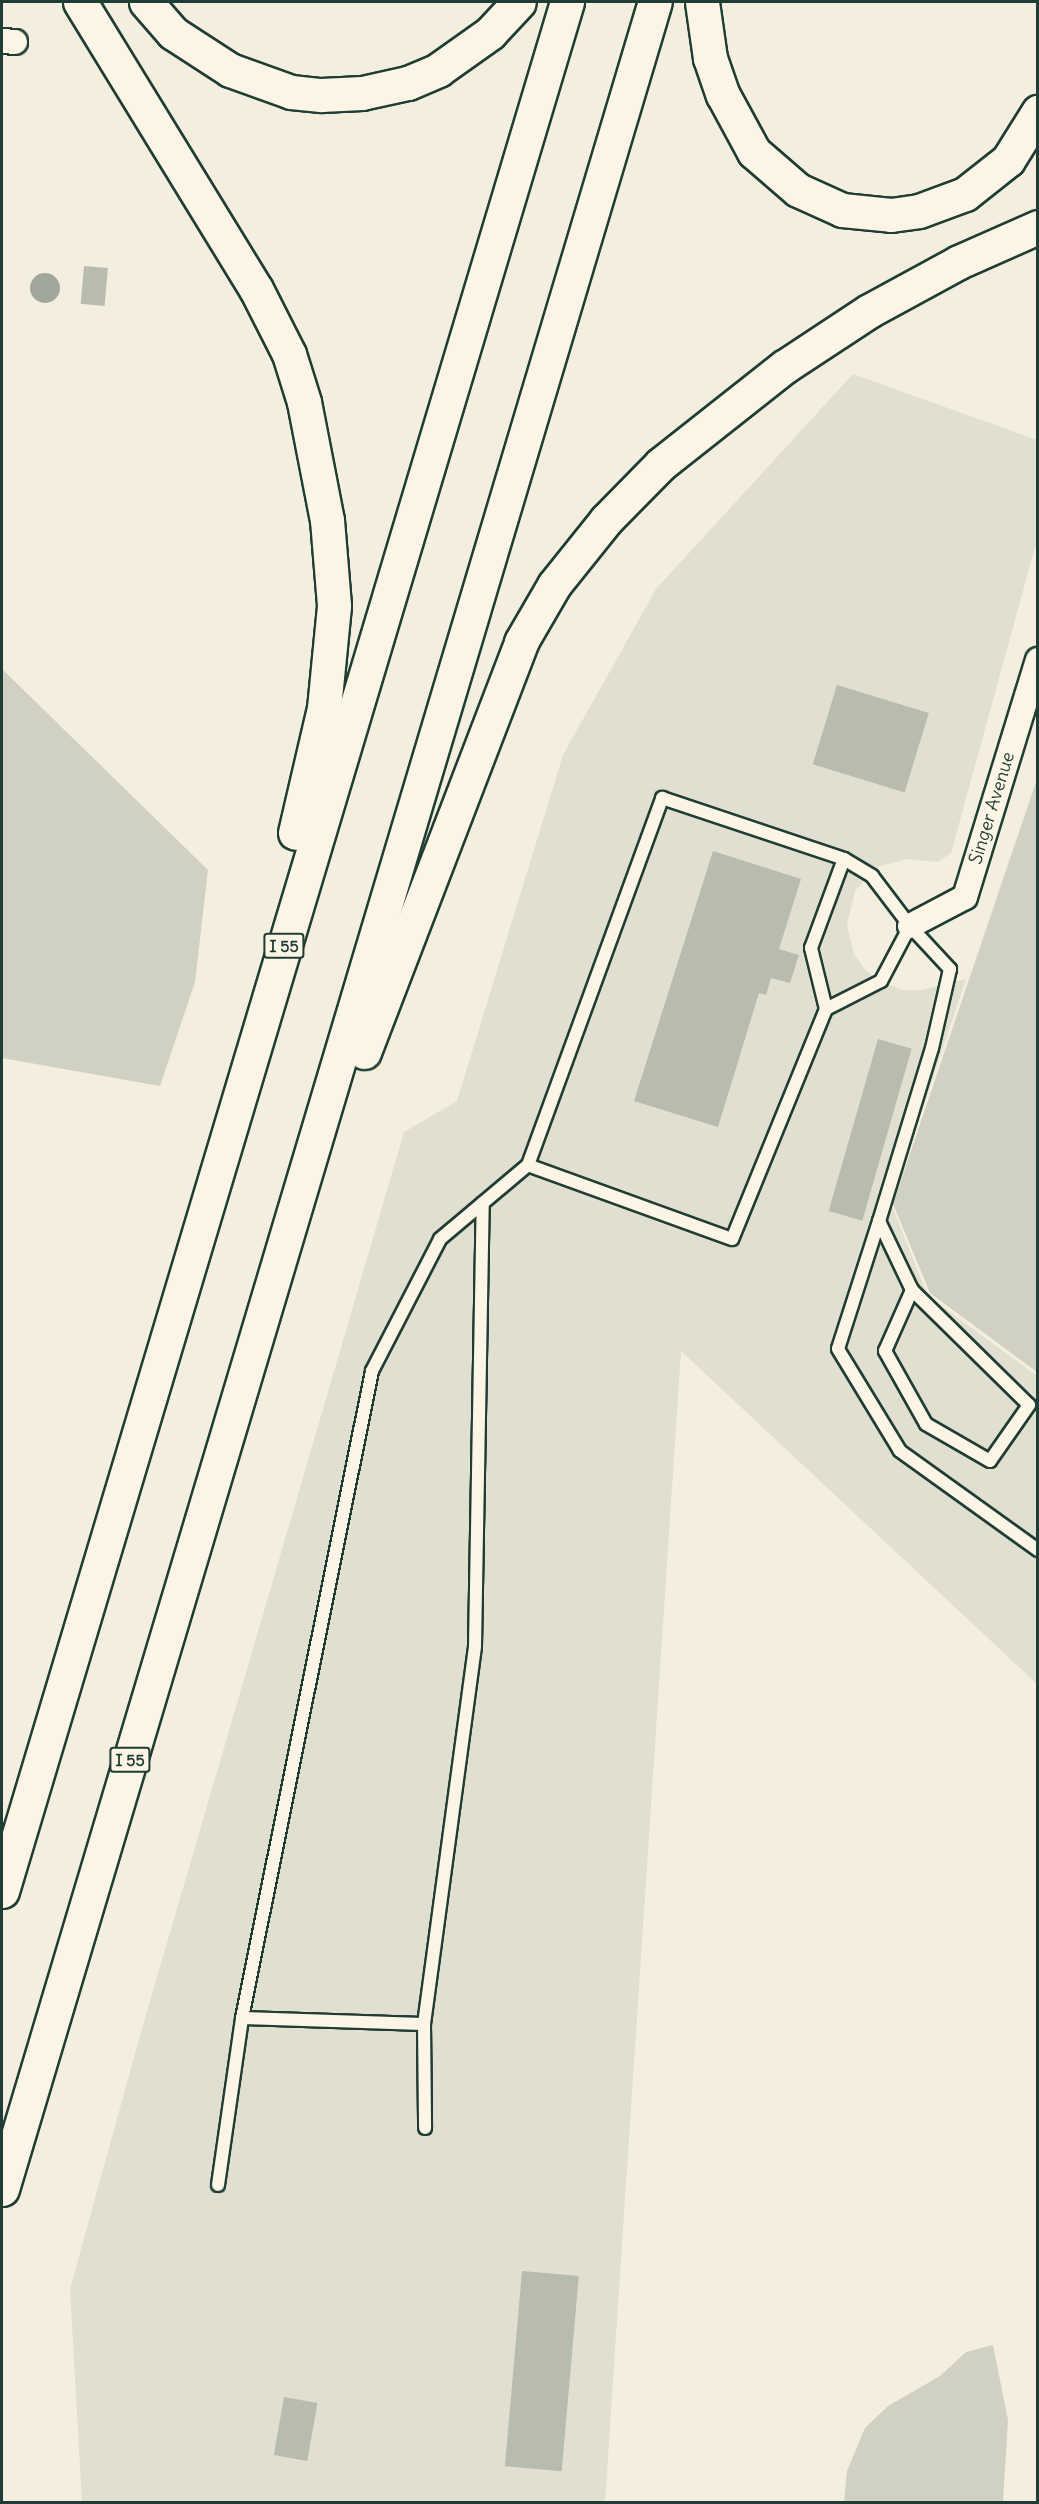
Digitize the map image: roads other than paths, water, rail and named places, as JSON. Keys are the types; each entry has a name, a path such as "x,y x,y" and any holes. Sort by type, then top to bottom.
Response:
{"highway":[{"path":"80,2 256,289 289,354 304,402 327,520 334,606 324,708 270,927 236,1108"},
{"path":"146,2 173,33 230,70 291,92 321,95 362,93 408,83 438,70 490,33 519,2"},
{"name":"I 55","path":"2,1891 567,2"},
{"name":"I 55","path":"2,2189 655,2"},
{"path":"702,2 710,58 719,86 754,152 798,190 842,210 891,215 919,211 965,194 1008,160 1038,112"},
{"path":"259,1331 521,642 554,585 606,520 661,464 784,367 869,311 959,262 1038,227"}],"street":[{"name":"Singer Avenue","path":"910,926 965,897 1038,660"}],"lane":[{"path":"218,2185 242,2018 372,1371 440,1239 528,1165 663,798 844,859 872,876 910,926 950,969 932,1048 838,1349 900,1450 1038,1550"},
{"path":"528,1165 732,1239 826,1009 811,948 844,859"},
{"path":"826,1009 881,981 910,926"},
{"path":"425,2128 424,2024 475,1646 483,1203"},
{"path":"879,1221 912,1290 1029,1405 990,1461 926,1424 885,1351 912,1290"},
{"path":"242,2018 424,2024"}]}
